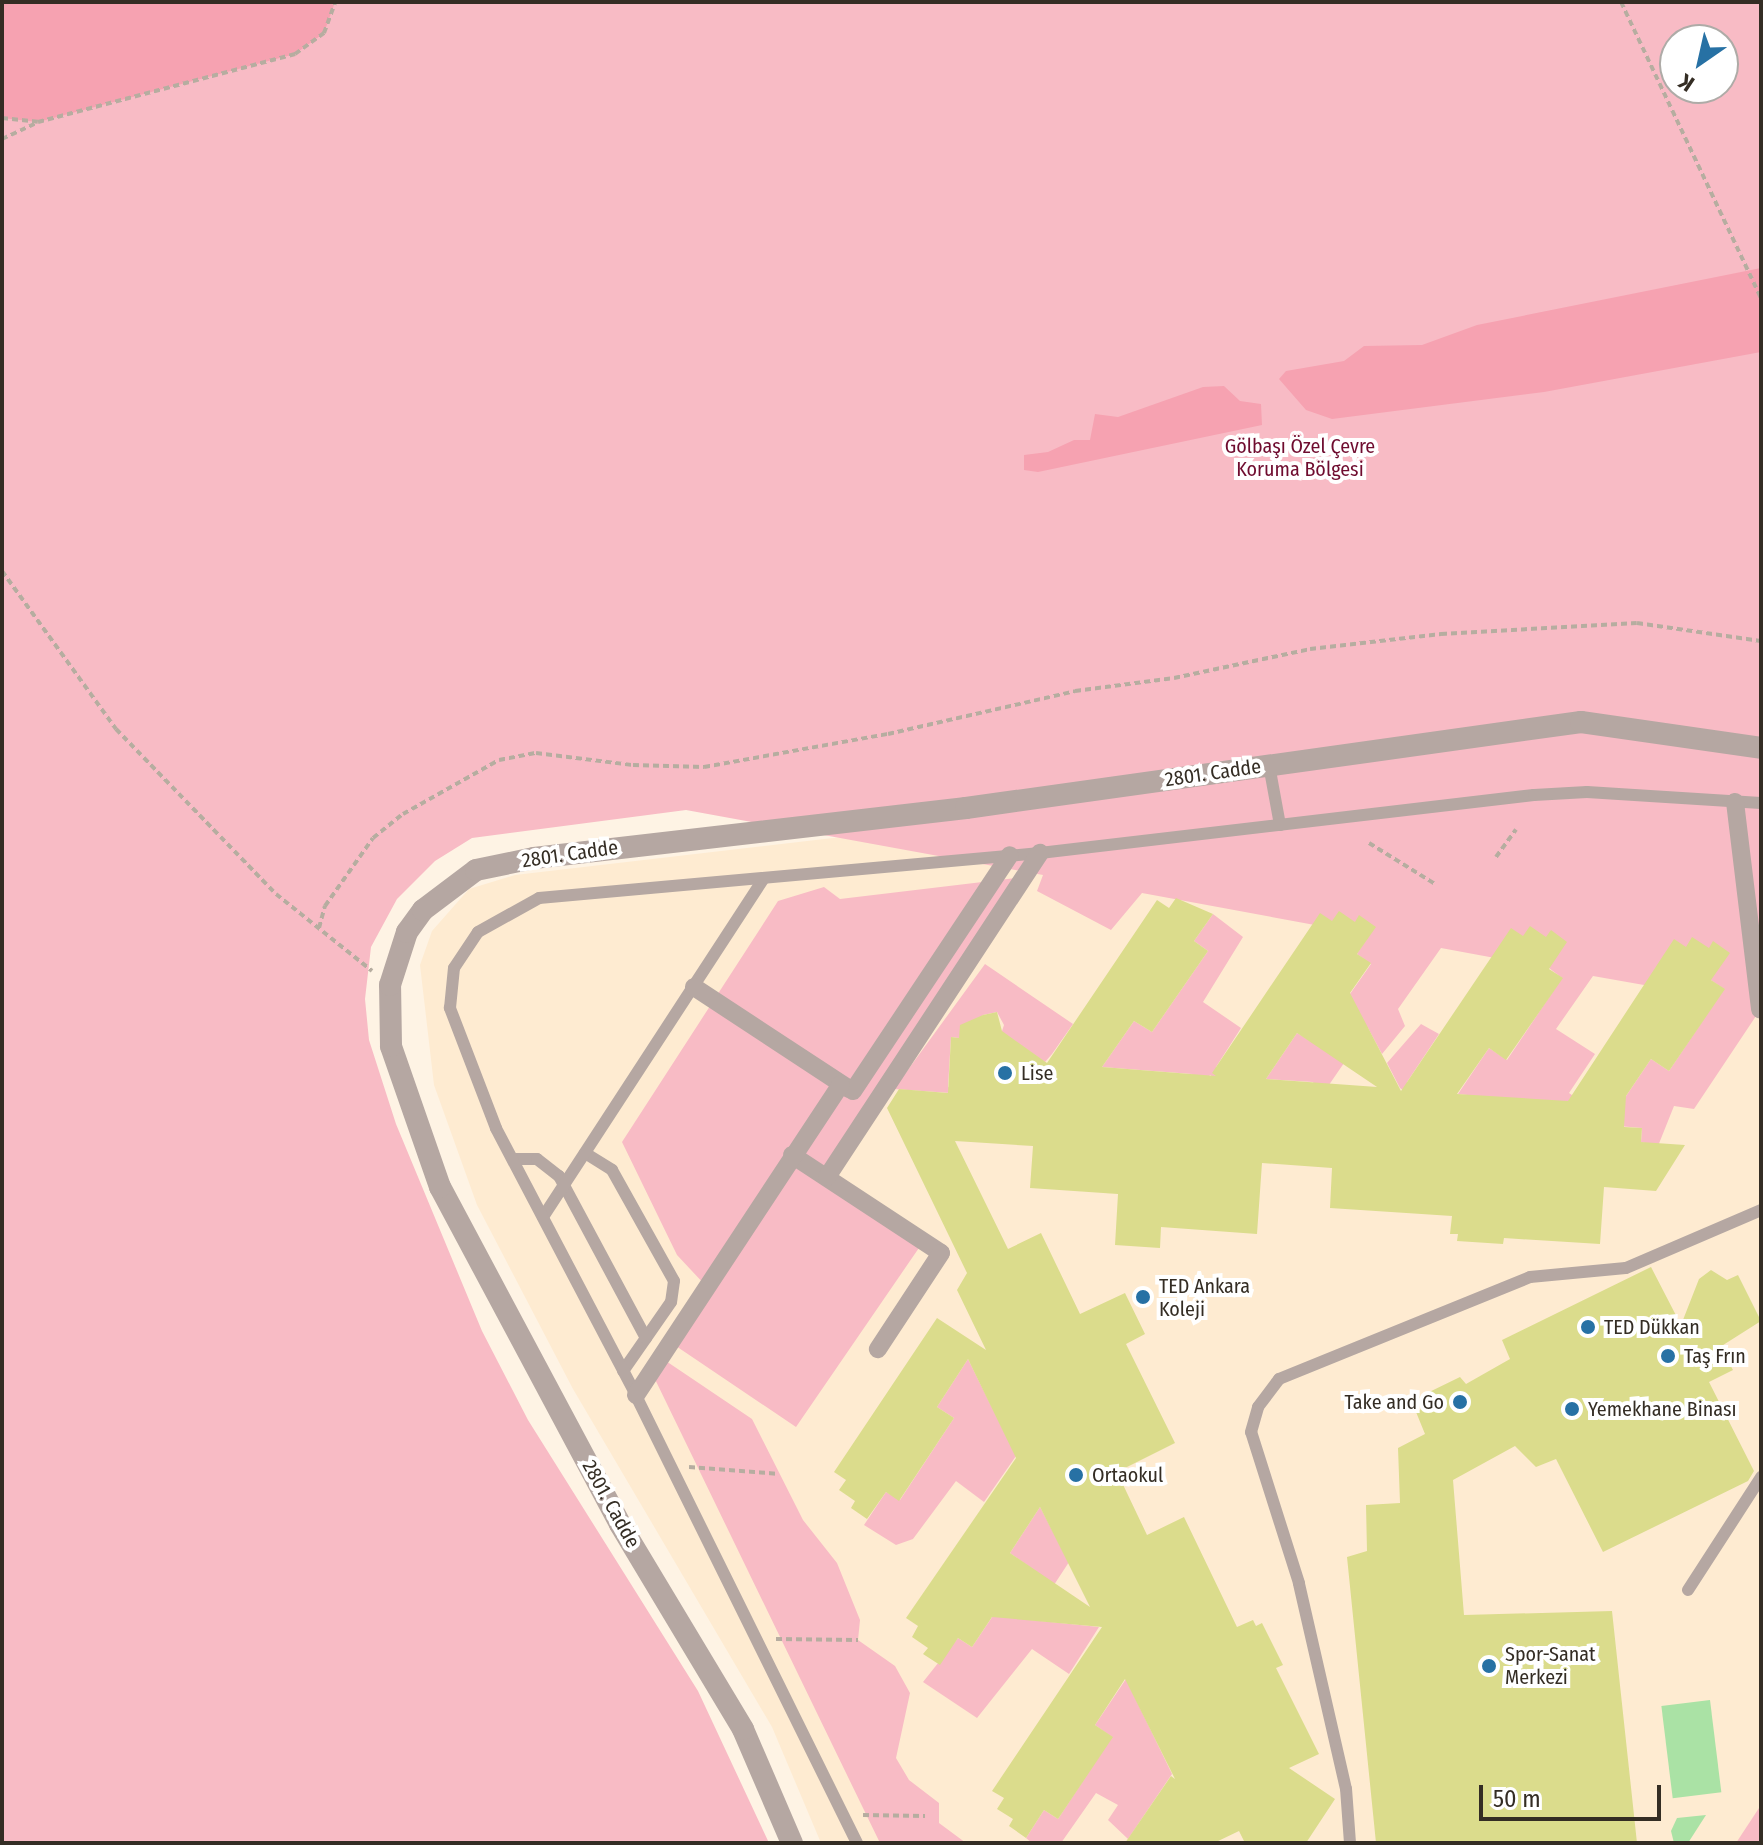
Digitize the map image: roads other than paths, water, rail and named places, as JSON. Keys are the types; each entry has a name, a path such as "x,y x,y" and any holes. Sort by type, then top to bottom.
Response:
{"street":[{"name":"2801. Cadde","path":"792,1843 743,1729 620,1524 440,1187 391,1046 390,985 407,932 423,910 476,870 593,849 966,808 1581,722 1761,748"},
{"path":"1735,802 1760,1010"},
{"path":"827,1177 1040,853"},
{"path":"636,1395 792,1155 847,1087 1010,855"},
{"path":"694,987 874,1106"},
{"path":"792,1155 941,1253 878,1349"}],"lane":[{"path":"1269,765 1280,825"},
{"path":"857,1843 636,1395 513,1159 450,1008 454,968 478,932 539,898 1040,853 1574,793 1761,803"},
{"path":"543,1217 763,880"},
{"path":"585,1153 612,1170 674,1281 676,1293 623,1371"},
{"path":"513,1159 537,1159 564,1185 646,1338"},
{"path":"1350,1843 1346,1789 1299,1583 1251,1432 1258,1407 1279,1379 1530,1277 1626,1268 1761,1210"},
{"path":"1688,1590 1761,1477"}],"place":[{"name":"Lise","path":"1005,1073"},
{"name":"TED Ankara Koleji","path":"1143,1297"},
{"name":"TED Dükkan","path":"1588,1327"},
{"name":"Taş Frın","path":"1668,1356"},
{"name":"Take and Go","path":"1460,1402"},
{"name":"Yemekhane Binası","path":"1572,1409"},
{"name":"Ortaokul","path":"1076,1475"},
{"name":"Spor-Sanat Merkezi","path":"1489,1666"}],"park label":[{"name":"Gölbaşı Özel Çevre Koruma Bölgesi","path":"1300,458"}]}
